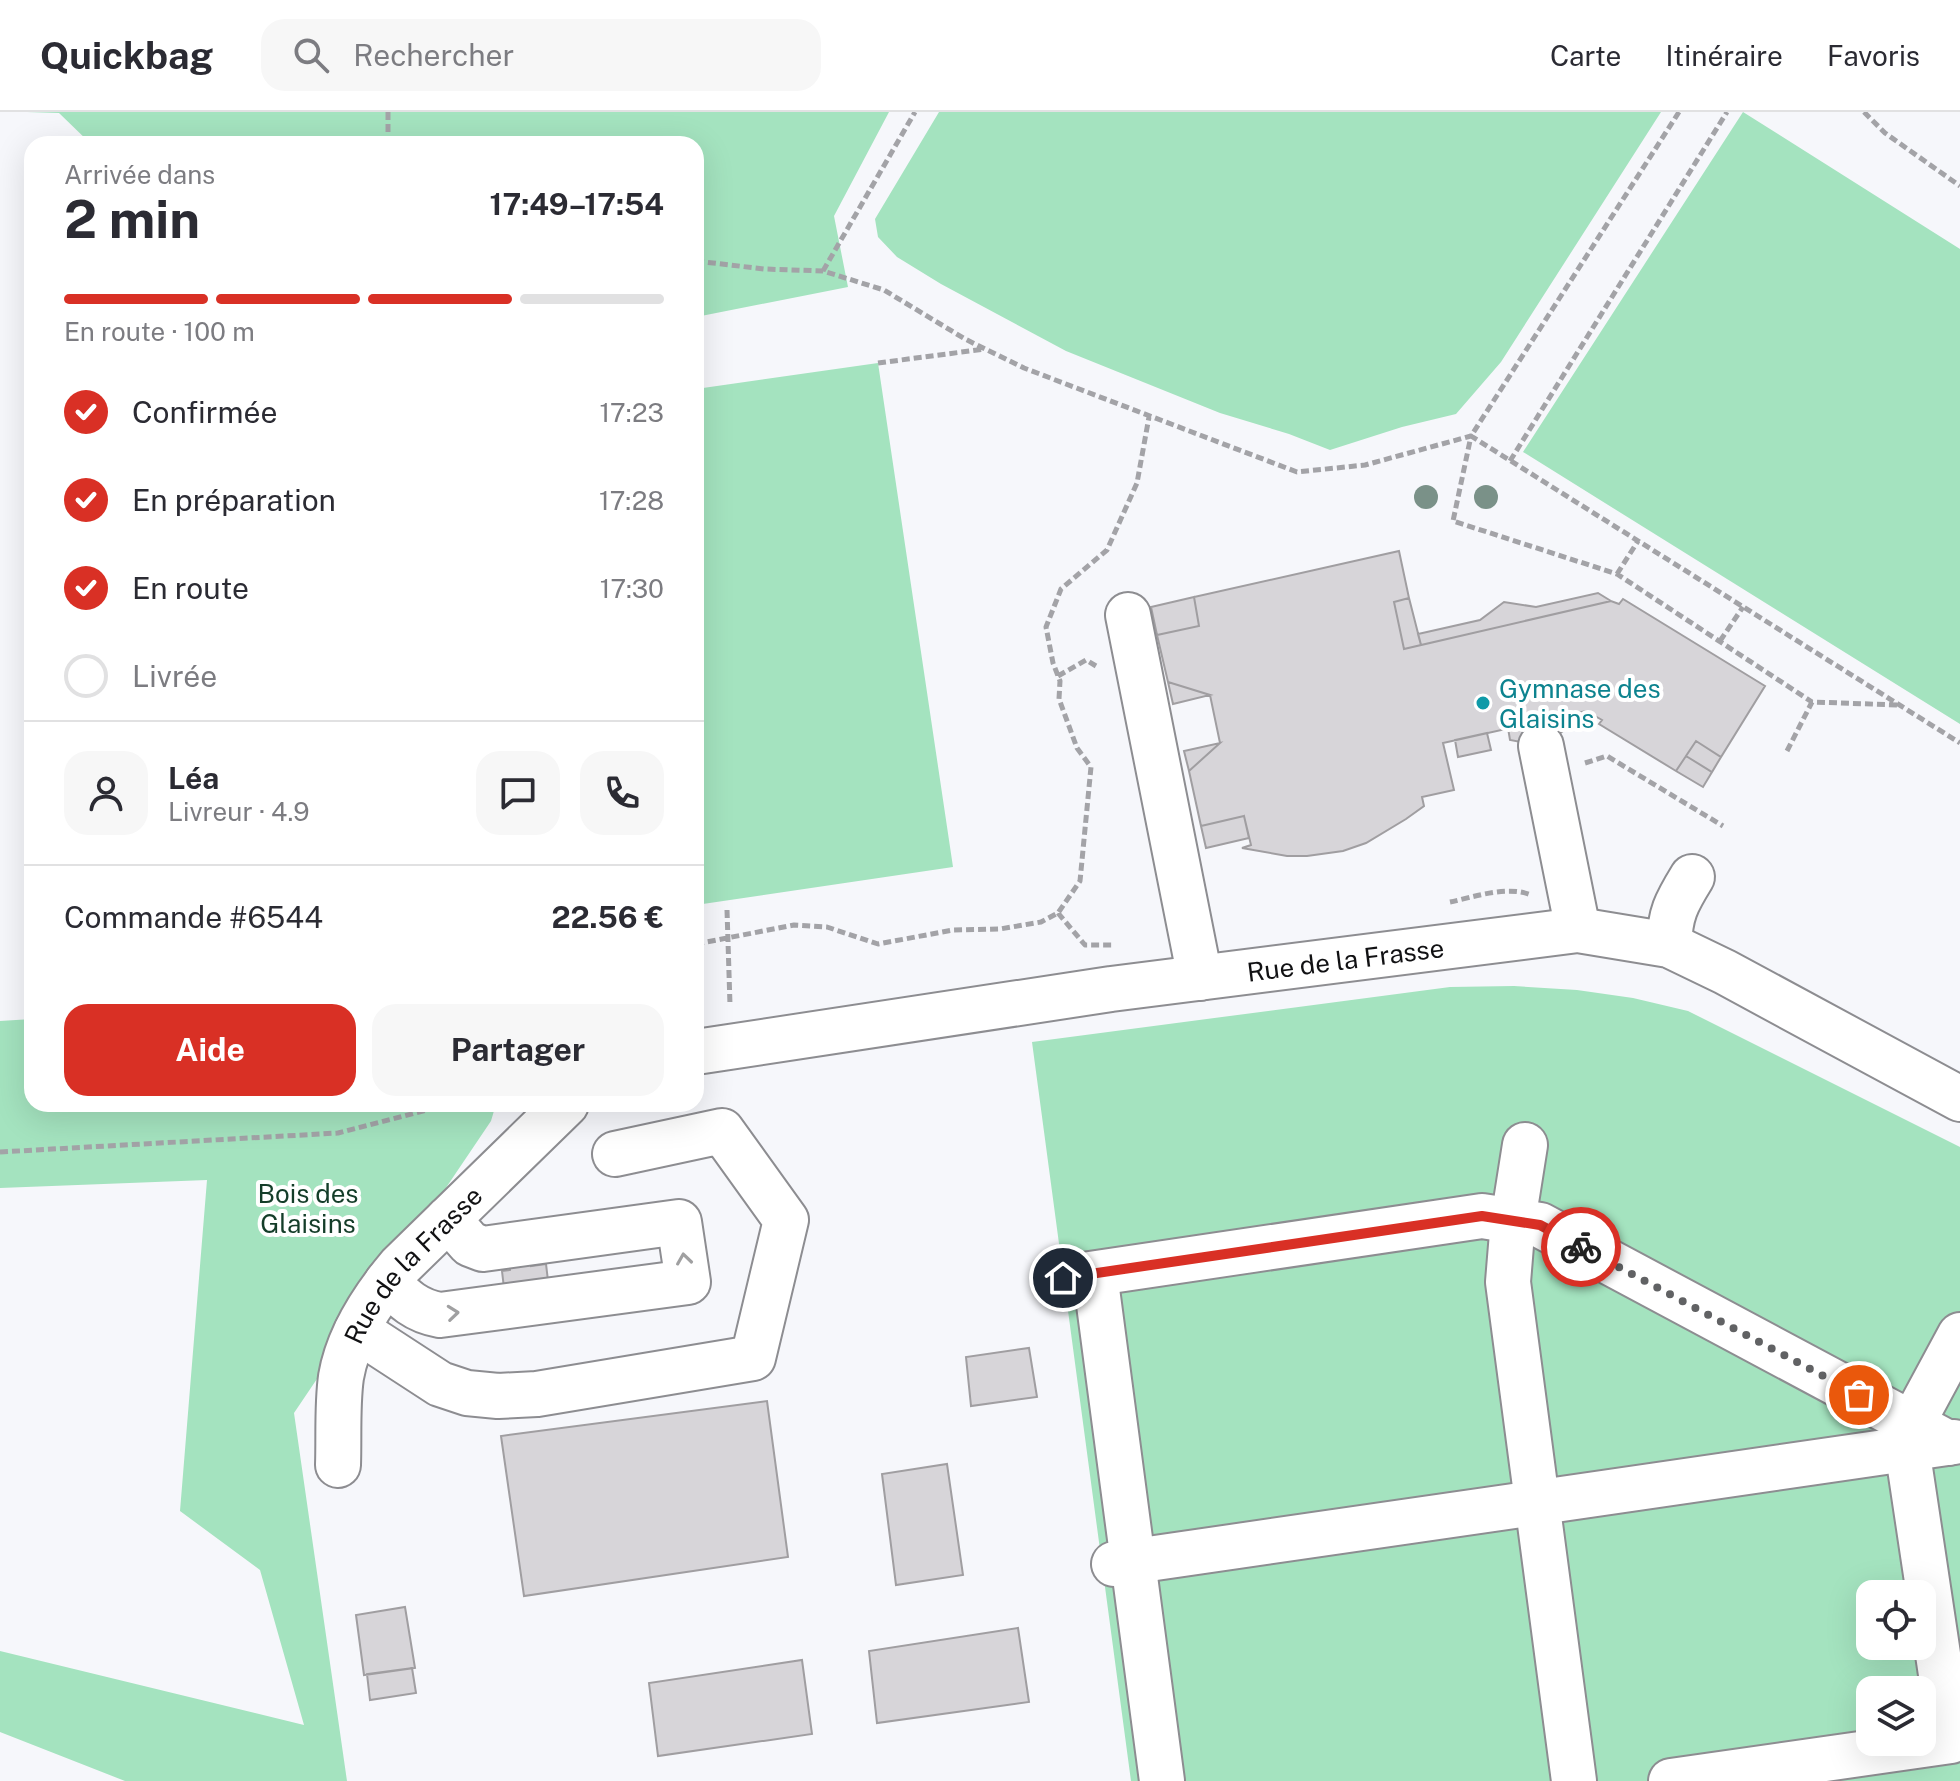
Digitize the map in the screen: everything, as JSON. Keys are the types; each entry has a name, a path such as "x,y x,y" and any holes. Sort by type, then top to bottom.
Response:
{"street":[{"path":"1128,615 1200,978"},
{"path":"1544,762 1578,930"},
{"path":"1669,945 1672,912 1692,877"},
{"name":"Rue de la Frasse","path":"714,1048 1200,978 1578,930 1669,945 1960,1099"},
{"name":"Rue de la Frasse","path":"338,1465 341,1376 357,1330 387,1282 558,1112"},
{"path":"357,1330 453,1390 498,1396 537,1394 753,1358 786,1220 722,1131 615,1154"},
{"path":"1525,1145 1513,1221 1508,1282 1574,1781"},
{"path":"1162,1781 1123,1562 1079,1276 1482,1216 1540,1225 1932,1439"},
{"path":"387,1282 411,1306 440,1315 688,1282 679,1222 483,1249 470,1244 448,1219"},
{"path":"1671,1781 1951,1741 1932,1439 1960,1335"},
{"path":"1123,1562 1537,1502 1932,1439"}],"path":[{"path":"388,112 388,136"},
{"path":"823,271 915,112"},
{"path":"1679,112 1471,436 1453,521 1617,574 1812,702 1899,705"},
{"path":"1510,461 1727,112"},
{"path":"1864,112 1885,133 1960,186"},
{"path":"704,262 764,269 823,271 884,290 1024,368 1297,472 1365,465 1471,436 1960,743"},
{"path":"878,363 986,349"},
{"path":"704,942 794,925 827,927 878,944 953,930 1000,929 1041,922 1058,913 1080,881 1091,767 1077,748 1059,699 1060,681 1046,627 1061,589 1107,550 1137,483 1149,417"},
{"path":"1617,574 1638,541"},
{"path":"1720,641 1743,607"},
{"path":"1787,751 1812,702"},
{"path":"1544,762 1607,756 1723,826"},
{"path":"714,1048 728,938 727,910"},
{"path":"1058,913 1085,945 1127,945"},
{"path":"0,1152 338,1133 419,1112"}],"green space":[{"path":"27,112 889,112 834,216 848,287 704,315 704,136 83,136 59,113"},
{"path":"939,112 1661,112 1501,362 1456,414 1330,450 1220,413 1066,351 897,257 878,237 875,219"},
{"path":"1743,112 1960,249 1960,724 1523,452"},
{"path":"878,363 953,867 704,904 704,388"},
{"path":"1514,986 1577,990 1633,998 1688,1011 1960,1147 1960,1781 1131,1781 1032,1042 1450,987"},
{"name":"Bois des Glaisins","path":"24,1020 24,1112 494,1112 491,1121 294,1413 347,1781 125,1781 0,1732 0,1651 304,1725 260,1570 180,1511 207,1180 0,1188 0,1021"}],"building":[{"name":"Gymnase des Glaisins","path":"1399,551 1409,598 1394,602 1404,649 1611,601 1619,604 1623,599 1765,686 1721,757 1696,741 1676,771 1599,724 1602,720 1586,711 1443,743 1454,790 1422,797 1424,806 1406,819 1366,843 1343,851 1287,856 1242,848 1251,845 1244,816 1201,826 1189,771 1220,743 1210,695 1168,682 1157,635 1199,626 1194,597"},
{"path":"1598,593 1611,601 1421,645 1418,634 1480,620 1504,602 1536,607"},
{"path":"1194,597 1199,626 1157,635 1151,607"},
{"path":"1409,598 1421,645 1404,649 1394,602"},
{"path":"1168,682 1210,695 1173,704"},
{"path":"1564,716 1566,729 1541,746 1510,740 1508,728"},
{"path":"1487,733 1491,750 1458,757 1455,740"},
{"path":"1696,741 1721,757 1712,772 1686,756"},
{"path":"1220,743 1189,771 1184,751"},
{"path":"1686,756 1712,772 1703,787 1676,771"},
{"path":"1244,816 1249,838 1206,848 1201,826"},
{"path":"530,1255 531,1266 546,1264 549,1289 504,1288 502,1271 510,1270 509,1259"},
{"path":"1029,1348 1037,1397 971,1406 966,1357"},
{"path":"767,1401 788,1557 524,1596 501,1436"},
{"path":"947,1464 963,1575 896,1585 882,1474"},
{"path":"405,1607 415,1668 364,1675 356,1615"},
{"path":"1018,1628 1029,1702 877,1723 869,1651"},
{"path":"802,1660 812,1734 658,1756 649,1683"},
{"path":"412,1668 416,1693 370,1700 367,1674"}],"way so far":[{"path":"1581,1247 1859,1395"}],"place":[{"name":"Gymnase des Glaisins","path":"1483,703"}],"route":[{"path":"1063,1278 1482,1216 1540,1225 1581,1247"}]}
